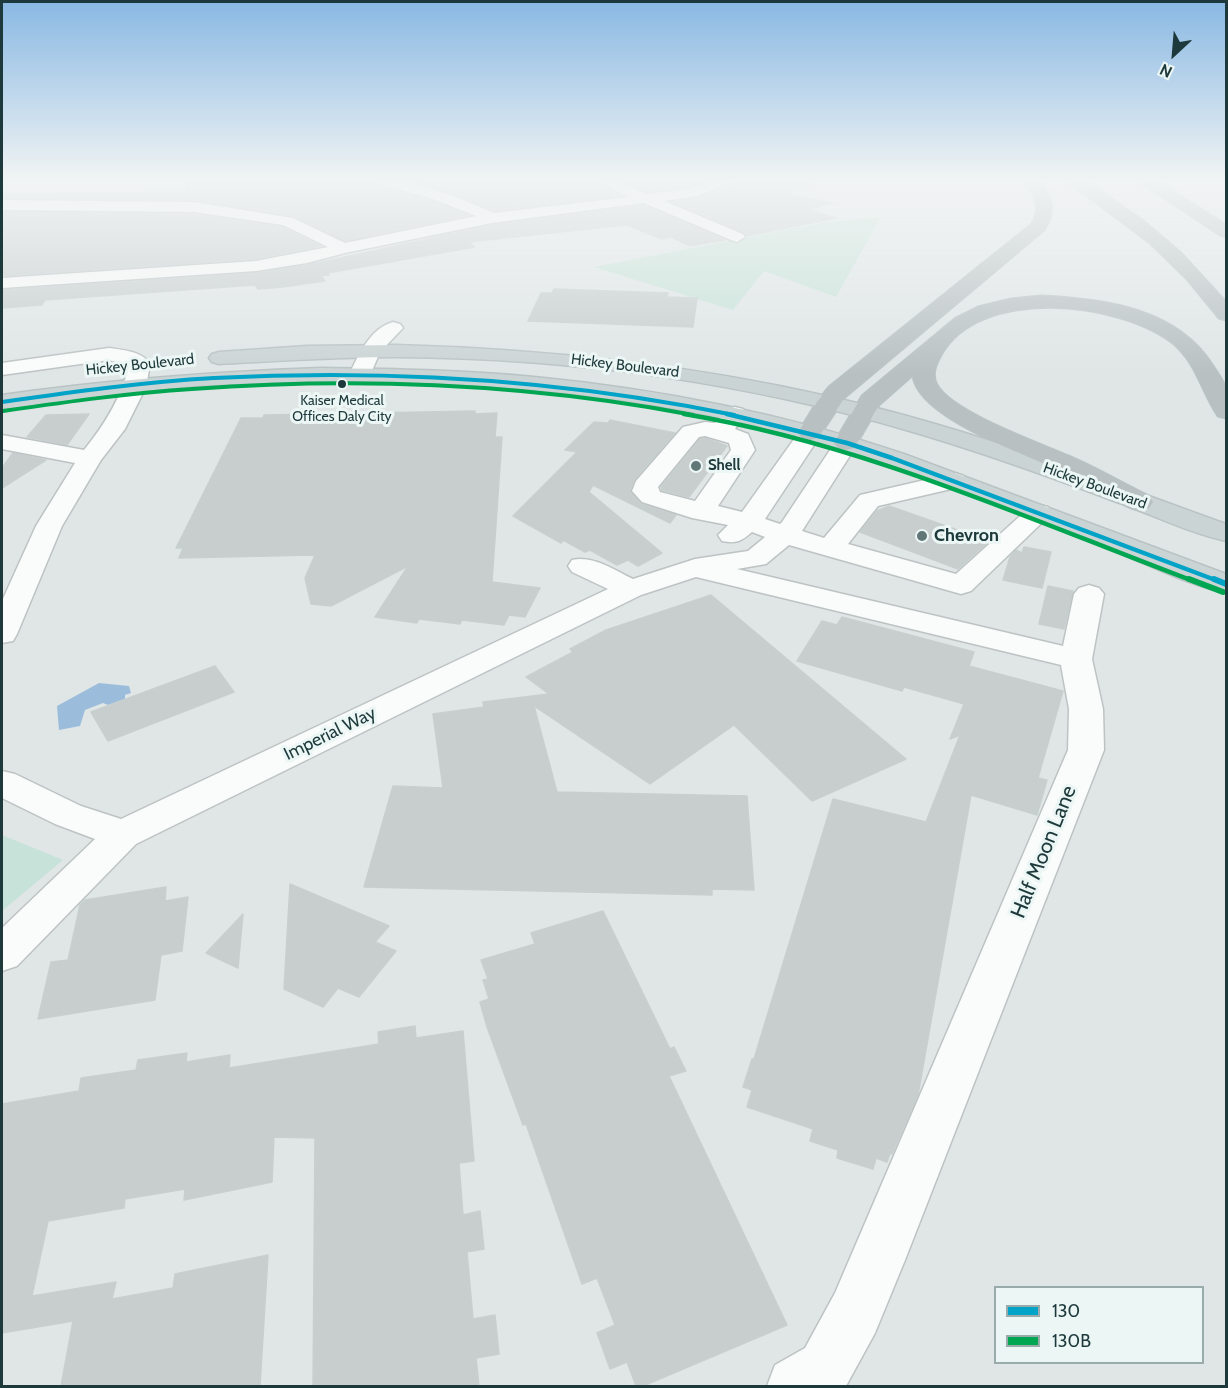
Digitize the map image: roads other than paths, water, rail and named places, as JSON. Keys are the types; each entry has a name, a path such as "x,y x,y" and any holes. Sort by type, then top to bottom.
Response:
{"highway":[{"path":"810,433 828,402 939,307 1018,245"},
{"path":"1163,245 1227,314"},
{"path":"846,443 862,411 870,401 971,316 1004,305 1051,302 1110,310 1160,326 1185,342 1196,356 1227,411"},
{"path":"936,346 923,373 927,387 938,400 959,413 1075,468 1140,502"}],"main road":[{"name":"Hickey Boulevard","path":"2,384 140,364 289,352 371,350 473,352 602,362 732,381 862,411 978,445 1227,533"},
{"name":"Hickey Boulevard","path":"2,402 135,387 265,377 360,375 463,378 543,384 659,400 728,423 810,433 846,443 955,481 1227,584"}],"street":[{"path":"335,245 342,248"},
{"path":"2,283 256,266 307,258 358,245"},
{"path":"360,375 371,350 393,328"},
{"path":"2,369 109,354 127,357 140,364 135,387 107,436 90,458 49,526 2,634"},
{"path":"701,512 743,450 740,439 728,423 691,432 645,486 645,491 651,497 701,512 749,522 785,535 961,585 1039,513"},
{"name":"Imperial Way","path":"695,568 715,546 749,522 810,433"},
{"path":"2,442 90,458"},
{"name":"Imperial Way","path":"2,954 123,834 631,589 695,568 756,558 785,535 817,490 846,443"},
{"path":"736,461 791,461"},
{"path":"817,490 869,500 955,481"},
{"path":"830,548 869,500"},
{"path":"582,566 631,589"},
{"path":"695,568 1076,659 1089,594"},
{"name":"Half Moon Lane","path":"796,1386 825,1368 855,1313 1086,750 1086,709 1076,659"},
{"path":"2,783 68,815 123,834"}],"water":[{"path":"99,683 129,686 131,693 125,695 125,699 108,705 103,703 85,710 80,726 59,730 57,706"}],"place":[{"name":"Kaiser Medical Offices Daly City","path":"342,384"},
{"name":"Shell","path":"696,466"},
{"name":"Chevron","path":"922,536"}]}
